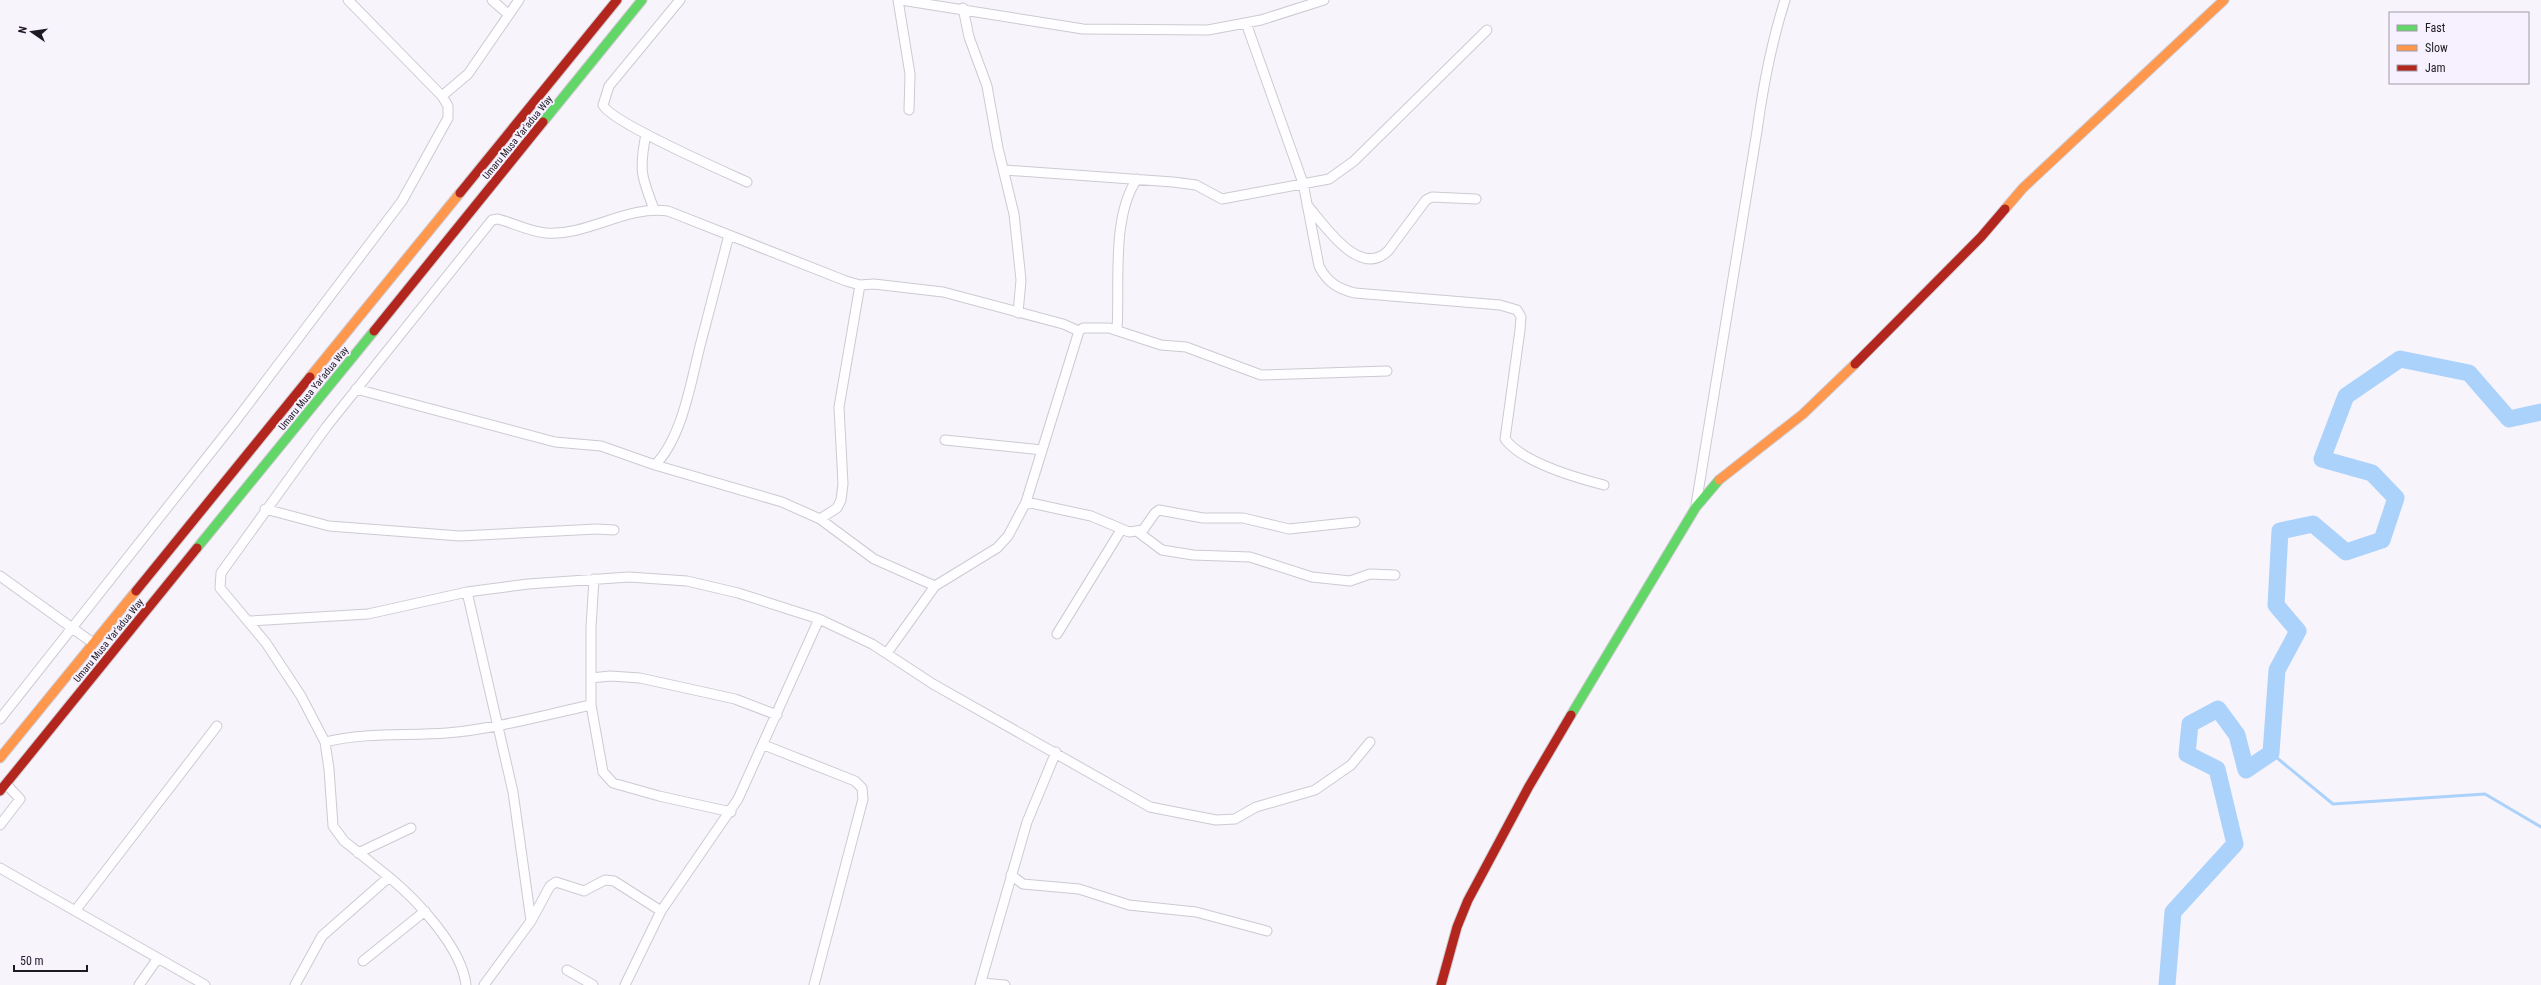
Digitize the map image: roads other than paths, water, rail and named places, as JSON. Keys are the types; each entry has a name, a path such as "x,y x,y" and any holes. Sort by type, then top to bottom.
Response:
{"main road":[{"name":"Umaru Musa Yar'adua Way","path":"0,758 617,0"},
{"name":"Umaru Musa Yar'adua Way","path":"3,787 642,0"},
{"path":"1441,985 1457,926 1468,900 1528,788 1696,507 1715,482 1802,414 1849,370 1981,237 2023,188 2224,0"}],"street":[{"path":"0,719 234,423 402,201 448,118 448,106 442,96 348,0"},
{"path":"492,0 508,14"},
{"path":"442,96 468,74 519,0"},
{"path":"680,0 608,86 603,98 606,110 646,134 747,182"},
{"path":"898,0 910,74 909,110"},
{"path":"901,0 963,8 1083,29 1208,30 1246,23 1324,0"},
{"path":"1696,507 1757,132 1762,90 1771,45 1785,0"},
{"path":"963,8 969,37 987,86 1014,214 1020,252 1021,280 1018,313"},
{"path":"1246,23 1303,183 1319,266 1324,277 1345,291 1500,305 1517,310 1521,317 1520,330 1506,439 1510,446 1567,475 1604,485"},
{"path":"1004,170 1137,179 1196,185 1222,198 1329,179 1343,171 1486,30"},
{"path":"646,134 640,163 645,187 654,209"},
{"path":"1116,330 1120,239 1130,189 1137,179"},
{"path":"1306,204 1332,238 1359,256 1373,260 1381,258 1388,251 1426,200 1432,197 1476,199"},
{"path":"466,985 450,944 425,911 412,896 389,876 344,842 333,826 329,769 325,742 301,696 250,621 220,588 219,580 221,573 265,509 356,389 492,220 498,219 545,233 571,231 654,209 688,218 729,236 823,273 860,285 874,284 918,291 943,292 1063,324 1079,331 1090,328 1116,330 1162,345 1190,348 1254,374 1387,371"},
{"path":"655,465 664,456 671,443 688,394 729,236"},
{"path":"820,519 838,508 841,500 843,484 839,407 860,285"},
{"path":"887,653 935,586 997,548 1008,536 1026,502 1079,331"},
{"path":"356,389 555,442 601,446 655,465 782,502 820,519 874,559 935,586"},
{"path":"945,440 1042,450"},
{"path":"1026,502 1091,516 1121,530 1138,532 1162,550 1194,555 1250,557 1312,577 1350,581 1370,574 1395,575"},
{"path":"265,509 328,526 460,536 596,528 614,530"},
{"path":"1138,532 1143,530 1154,513 1159,510 1202,518 1243,518 1289,529 1355,522"},
{"path":"1057,634 1121,530"},
{"path":"0,576 74,627 93,643"},
{"path":"250,621 368,614 467,592 528,584 594,579 649,578 687,582 738,593 819,619 887,653 933,684 1056,752 1150,807 1173,813 1227,820 1256,807 1315,790 1351,765 1370,742"},
{"path":"594,579 591,705 603,772 606,779 613,783 659,796 731,812"},
{"path":"467,592 513,792 531,921"},
{"path":"625,985 661,911 731,812 764,745 819,619"},
{"path":"591,678 610,676 640,678 723,696 777,715"},
{"path":"325,742 347,736 447,733 497,725 591,705"},
{"path":"75,911 217,726"},
{"path":"764,745 855,781 862,788 864,799 814,985"},
{"path":"1005,985 981,984 1027,822 1056,752"},
{"path":"0,825 20,799 3,787"},
{"path":"358,853 411,828"},
{"path":"0,868 205,985"},
{"path":"1011,875 1024,884 1079,889 1129,904 1196,912 1267,931"},
{"path":"295,985 322,936 389,876"},
{"path":"484,985 531,921 550,886 556,882 584,891 609,880 631,890 661,911"},
{"path":"363,962 425,911"},
{"path":"139,985 158,958"},
{"path":"567,970 593,985"}],"waterway":[{"path":"2167,985 2173,912 2235,844 2217,769 2187,754 2190,724 2218,709 2237,735 2246,770 2271,753 2277,670 2298,631 2276,605 2280,531 2313,524 2346,552 2382,540 2396,498 2372,473 2322,459 2346,396 2400,359 2469,373 2509,419 2541,412"},
{"path":"2271,753 2333,804 2485,794 2541,827"}]}
